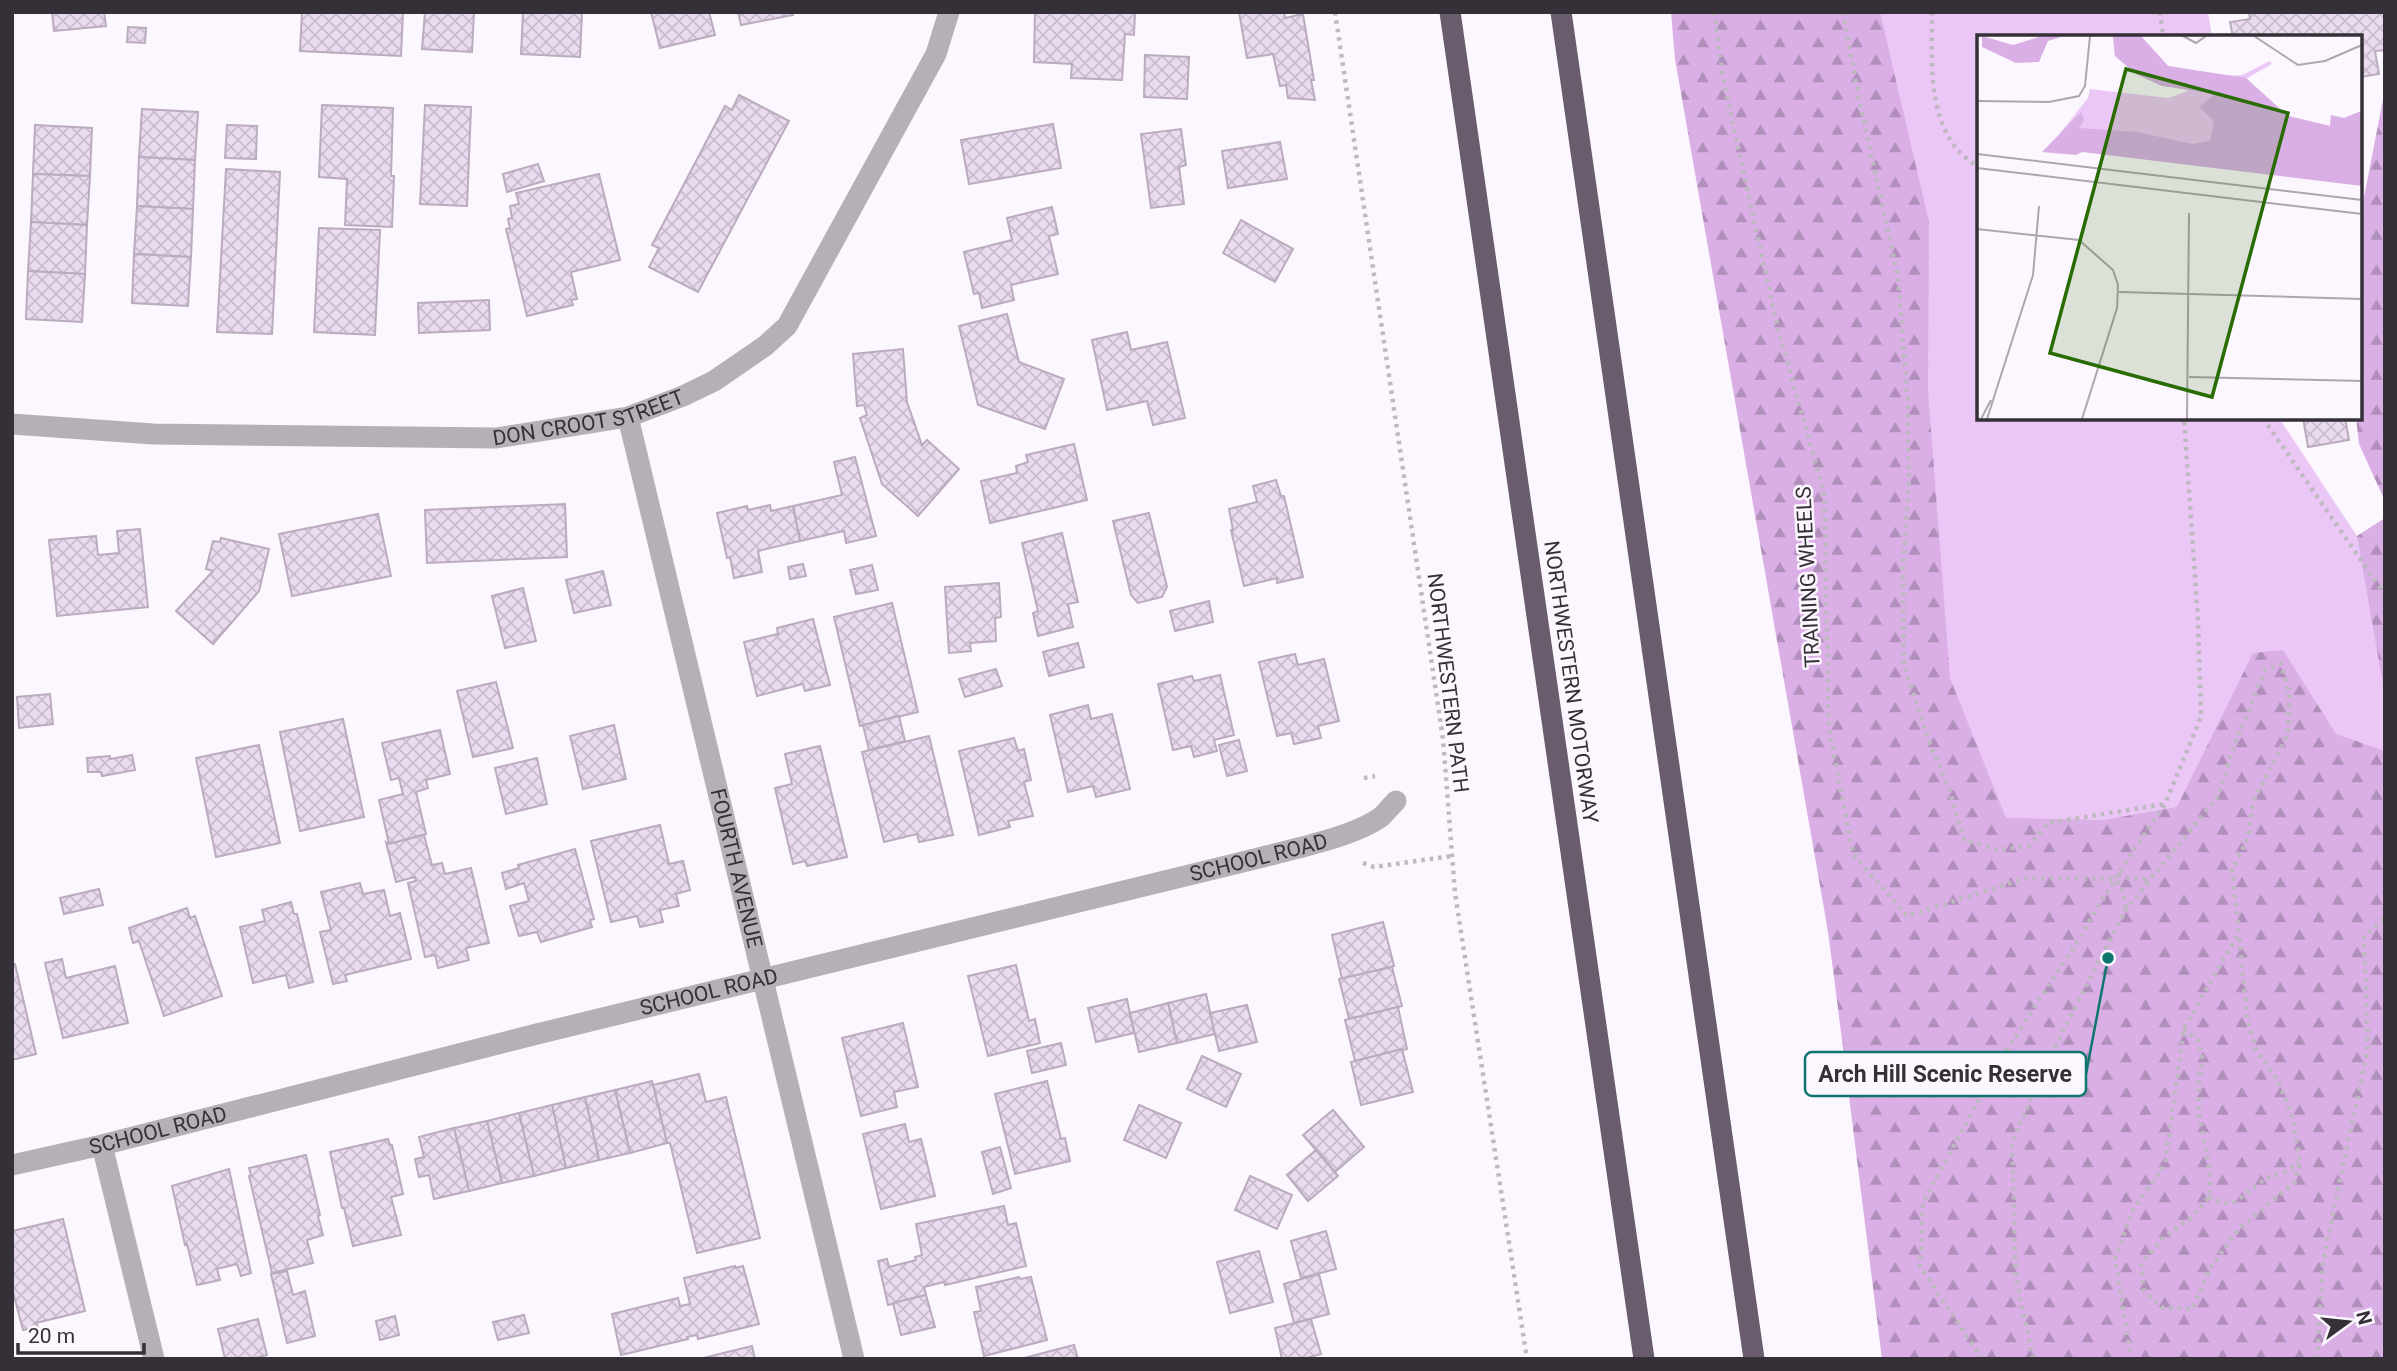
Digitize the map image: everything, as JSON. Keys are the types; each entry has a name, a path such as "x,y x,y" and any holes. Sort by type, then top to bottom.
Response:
{"highway":[{"name":"NORTHWESTERN MOTORWAY","path":"1450,12 1644,1359"},
{"path":"1561,12 1755,1359"}],"street":[{"name":"DON CROOT STREET","path":"12,424 153,434 496,438 628,417 683,396 714,381 765,346 787,326 936,54 949,12"},
{"name":"FOURTH AVENUE","path":"628,417 854,1359"},
{"name":"SCHOOL ROAD","path":"12,1165 102,1145 537,1034 1317,843 1380,817 1396,800"},
{"path":"102,1145 154,1359"}],"path":[{"name":"NORTHWESTERN PATH","path":"1335,12 1443,739 1455,893 1527,1359"},
{"name":"TRAINING WHEELS","path":"1714,12 1724,83 1775,316 1824,493 1829,730 1853,854 1908,916 2026,878 2116,876"},
{"path":"1843,12 1898,277 1908,408 1909,481 1903,568 1904,664 1931,747 1949,788 1964,840 1997,850 2029,846 2048,823 2165,804"},
{"path":"1933,12 1932,76 1940,120 1956,147 1977,165"},
{"path":"2160,12 2163,35"},
{"path":"1982,1359 1920,1266 1923,1202 2004,1054 2077,942 2116,876 2165,804 2201,717 2198,620 2184,420"},
{"path":"2264,420 2385,595"},
{"path":"2033,1359 2016,1277 2012,1142 2053,1050 2126,909 2218,796 2264,670 2281,664 2289,693 2287,734 2253,802 2248,838 2232,870 2248,1018 2256,1049 2278,1081 2292,1116 2300,1162 2295,1182 2238,1230 2211,1267 2192,1309 2163,1308 2144,1291 2141,1265 2163,1238 2192,1217 2207,1198 2211,1180 2199,1113 2202,1057 2199,1042 2185,1028"},
{"path":"1317,843 1374,867 1452,856"},
{"path":"2116,876 2149,879"},
{"path":"2116,876 2126,909"},
{"path":"2317,1359 2323,1261 2368,1047 2364,936 2385,918"},
{"path":"2130,1359 2115,1258 2133,1210 2165,1164 2185,1028 2239,933"},
{"path":"2207,1198 2225,1203 2235,1202 2266,1178 2284,1173 2300,1162"}],"shaded area":[{"path":"1694,12 2208,12 2212,35 1977,35 1977,420 2280,420 2357,536 2385,518 2385,1351 2382,1359 1888,1359 1776,565"}],"green space":[{"path":"1671,12 1880,12 1929,222 1928,391 1950,678 2006,818 2103,820 2177,807 2253,653 2283,650 2336,734 2385,751 2385,1351 2382,1359 1882,1359 1829,937 1675,59"},
{"path":"2385,89 2385,501 2359,444 2356,420 2362,420 2362,208"},
{"path":"2385,518 2385,696 2357,536"}],"building":[{"path":"52,12 104,12 106,26 54,31"},
{"path":"302,12 403,12 401,56 300,51"},
{"path":"425,12 474,12 472,52 422,49"},
{"path":"523,12 582,12 580,57 521,54"},
{"path":"651,12 709,12 715,35 660,48"},
{"path":"738,12 792,12 793,15 741,25"},
{"path":"1035,12 1135,12 1134,35 1125,34 1122,80 1071,78 1072,64 1034,62"},
{"path":"1239,12 1284,12 1285,18 1303,14 1315,100 1288,98 1286,85 1280,86 1273,54 1247,58"},
{"path":"2249,12 2385,12 2385,50 2375,51 2379,74 2362,77 2362,35 2233,35 2230,22 2250,19"},
{"path":"128,27 146,28 145,43 127,42"},
{"path":"1145,55 1189,57 1187,99 1144,97"},
{"path":"739,95 789,121 698,292 649,267 659,248 652,245 725,106 732,110"},
{"path":"322,105 393,108 392,227 345,225 347,179 319,177"},
{"path":"425,105 471,107 467,206 420,204"},
{"path":"142,109 198,112 195,160 139,157"},
{"path":"1053,124 1061,168 969,184 961,140"},
{"path":"35,125 92,128 90,176 33,174"},
{"path":"227,125 257,126 256,159 225,158"},
{"path":"1181,129 1186,165 1179,167 1184,204 1151,208 1141,134"},
{"path":"1280,142 1287,179 1228,188 1222,151"},
{"path":"139,157 195,160 193,209 137,206"},
{"path":"538,164 544,181 507,192 503,174"},
{"path":"226,169 280,172 272,334 217,332"},
{"path":"33,174 90,176 87,225 31,222"},
{"path":"599,174 620,260 571,272 577,299 571,300 573,305 527,316 506,229 510,228 508,219 512,218 510,206 519,204 516,193"},
{"path":"137,206 193,209 191,257 134,254"},
{"path":"1052,207 1058,234 1049,236 1058,274 1011,285 1014,300 982,308 979,293 974,294 964,252 1012,240 1007,218"},
{"path":"1241,220 1293,249 1275,282 1223,253"},
{"path":"31,222 87,225 85,274 28,271"},
{"path":"319,228 380,230 375,335 314,332"},
{"path":"134,254 191,257 188,306 132,303"},
{"path":"28,271 85,274 82,322 26,319"},
{"path":"489,300 490,330 419,333 418,303"},
{"path":"1007,314 1019,362 1064,379 1045,429 978,405 959,326"},
{"path":"1127,332 1131,350 1167,342 1185,418 1153,425 1147,401 1107,410 1092,340"},
{"path":"903,349 907,402 922,445 927,440 959,469 918,516 882,484 860,418 867,415 864,405 857,406 853,354"},
{"path":"2303,420 2345,420 2349,440 2308,447"},
{"path":"1074,444 1087,500 990,523 981,481 1017,473 1016,466 1028,462 1026,455"},
{"path":"855,457 876,536 846,543 844,531 800,541 793,506 842,495 834,462"},
{"path":"1276,480 1281,496 1284,496 1303,577 1277,583 1277,578 1244,586 1229,509 1257,502 1253,486"},
{"path":"565,504 567,557 427,563 425,510"},
{"path":"770,505 771,511 793,506 800,541 758,551 762,572 734,578 717,513 747,506 748,510"},
{"path":"1149,513 1167,587 1162,597 1138,603 1131,595 1113,521"},
{"path":"378,514 391,576 292,596 279,534"},
{"path":"140,529 148,607 57,616 49,540 96,536 98,555 119,553 117,531"},
{"path":"1062,533 1078,602 1068,604 1073,627 1038,636 1033,613 1038,611 1022,543"},
{"path":"221,538 269,549 259,591 213,644 176,611 213,571 206,569 213,541 220,542"},
{"path":"803,564 806,576 790,579 788,567"},
{"path":"872,565 878,590 856,594 850,570"},
{"path":"603,571 611,605 574,613 566,580"},
{"path":"999,583 1001,617 995,618 996,641 970,643 971,651 949,653 945,587"},
{"path":"523,588 536,641 505,648 492,596"},
{"path":"1209,601 1213,622 1175,631 1170,611"},
{"path":"892,603 918,712 860,726 834,617"},
{"path":"813,619 830,685 805,691 803,684 757,696 744,642 778,634 777,628"},
{"path":"1078,643 1084,667 1049,676 1043,652"},
{"path":"1295,654 1298,665 1324,659 1339,721 1318,726 1321,738 1294,744 1291,733 1277,736 1259,662"},
{"path":"996,669 1002,686 965,697 959,679"},
{"path":"1220,675 1234,735 1214,740 1217,751 1194,757 1191,746 1173,750 1158,684 1192,676 1194,681"},
{"path":"496,682 513,748 473,757 457,691"},
{"path":"50,694 53,724 19,728 17,697"},
{"path":"1088,705 1091,719 1112,714 1130,789 1096,797 1093,786 1068,792 1050,715"},
{"path":"899,716 905,741 869,750 863,725"},
{"path":"343,719 364,817 300,831 280,732"},
{"path":"614,725 626,779 583,789 570,736"},
{"path":"440,730 450,774 426,780 428,788 416,792 426,834 389,844 379,800 403,794 399,778 391,780 382,743"},
{"path":"929,736 953,835 919,842 917,834 884,842 862,752"},
{"path":"1014,738 1018,751 1024,749 1031,780 1024,782 1033,816 1008,821 1010,827 979,835 959,751"},
{"path":"1239,740 1247,771 1227,776 1219,745"},
{"path":"259,745 280,843 216,857 196,758"},
{"path":"820,746 847,857 807,866 805,861 793,864 775,788 792,784 785,754"},
{"path":"132,755 135,770 102,776 101,772 88,772 87,758 110,756 110,759"},
{"path":"537,758 547,804 506,814 495,768"},
{"path":"660,825 669,864 683,861 690,890 676,894 679,906 660,910 663,922 640,927 637,916 611,922 591,841"},
{"path":"424,835 432,865 442,863 445,874 471,868 489,943 466,948 469,960 438,968 435,955 425,957 408,883 416,881 415,877 396,882 386,842 389,844"},
{"path":"575,849 594,919 590,920 592,927 541,942 537,932 519,936 510,906 529,901 524,883 506,889 502,873 519,868 518,865"},
{"path":"360,883 363,894 384,890 390,916 400,913 411,959 345,975 347,981 333,984 320,932 331,930 321,892"},
{"path":"99,889 103,905 64,914 60,898"},
{"path":"291,902 294,914 297,914 313,982 289,988 286,975 253,983 240,927 265,921 262,910"},
{"path":"187,908 190,918 195,916 222,996 164,1016 139,941 133,943 129,928"},
{"path":"1383,922 1394,966 1342,979 1332,935"},
{"path":"62,959 66,978 115,966 128,1023 63,1038 45,963"},
{"path":"12,964 15,964 36,1054 12,1060"},
{"path":"1016,965 1029,1021 1035,1019 1040,1043 988,1056 968,976"},
{"path":"1392,967 1402,1006 1349,1019 1339,979"},
{"path":"1206,994 1215,1034 1177,1043 1168,1003"},
{"path":"1127,999 1134,1033 1096,1042 1088,1008"},
{"path":"1168,1003 1177,1043 1139,1052 1130,1013"},
{"path":"1247,1005 1257,1042 1219,1051 1210,1013"},
{"path":"1398,1007 1407,1049 1355,1061 1345,1020"},
{"path":"903,1023 918,1087 894,1092 897,1107 861,1116 842,1038"},
{"path":"1061,1043 1066,1065 1032,1073 1027,1051"},
{"path":"1402,1049 1413,1092 1361,1105 1351,1062"},
{"path":"1202,1056 1241,1074 1226,1107 1187,1089"},
{"path":"699,1074 706,1102 726,1097 760,1238 697,1253 653,1085"},
{"path":"652,1081 667,1143 630,1153 615,1090"},
{"path":"1047,1081 1061,1139 1065,1138 1070,1161 1015,1174 995,1094"},
{"path":"615,1090 630,1153 599,1160 585,1097"},
{"path":"585,1097 599,1160 566,1168 552,1105"},
{"path":"552,1105 566,1168 534,1176 519,1113"},
{"path":"1139,1105 1181,1123 1166,1158 1124,1140"},
{"path":"1333,1110 1364,1147 1335,1172 1303,1135"},
{"path":"519,1113 534,1176 502,1183 487,1121"},
{"path":"487,1121 502,1183 469,1191 454,1128"},
{"path":"905,1124 909,1142 921,1139 935,1196 881,1209 863,1134"},
{"path":"454,1128 469,1191 434,1199 429,1175 419,1177 415,1159 424,1157 419,1137"},
{"path":"388,1139 392,1145 403,1194 391,1197 401,1235 353,1246 330,1152"},
{"path":"1000,1147 1011,1188 993,1194 982,1152"},
{"path":"1316,1150 1338,1176 1308,1201 1287,1175"},
{"path":"306,1155 323,1235 307,1240 313,1263 272,1273 249,1168"},
{"path":"229,1169 251,1273 241,1276 237,1264 217,1269 220,1280 197,1285 172,1186"},
{"path":"1250,1176 1292,1195 1277,1229 1235,1210"},
{"path":"1004,1206 1008,1225 1016,1223 1026,1266 945,1285 944,1282 924,1287 926,1295 888,1305 878,1261 887,1259 889,1267 916,1260 915,1257 922,1255 916,1224"},
{"path":"63,1219 85,1311 36,1323 38,1327 23,1330 12,1288 12,1231"},
{"path":"1326,1231 1336,1269 1301,1278 1291,1241"},
{"path":"1259,1251 1273,1302 1230,1313 1217,1262"},
{"path":"743,1266 759,1324 698,1339 697,1335 687,1337 688,1339 621,1355 612,1314 678,1298 680,1306 690,1304 684,1278"},
{"path":"287,1271 293,1295 305,1291 315,1336 287,1343 271,1274"},
{"path":"1319,1274 1329,1314 1294,1323 1284,1284"},
{"path":"1019,1277 1031,1277 1047,1340 984,1356 974,1312 981,1311 976,1287"},
{"path":"926,1295 935,1327 901,1335 893,1303"},
{"path":"524,1315 529,1333 498,1340 493,1322"},
{"path":"395,1316 399,1335 380,1340 376,1321"},
{"path":"258,1319 267,1355 251,1359 225,1359 218,1329"},
{"path":"1311,1319 1321,1354 1303,1359 1282,1359 1275,1328"},
{"path":"1074,1345 1078,1359 1020,1359"},
{"path":"752,1346 755,1359 699,1359"}],"place":[{"name":"Arch Hill Scenic Reserve","path":"2108,958"}]}
